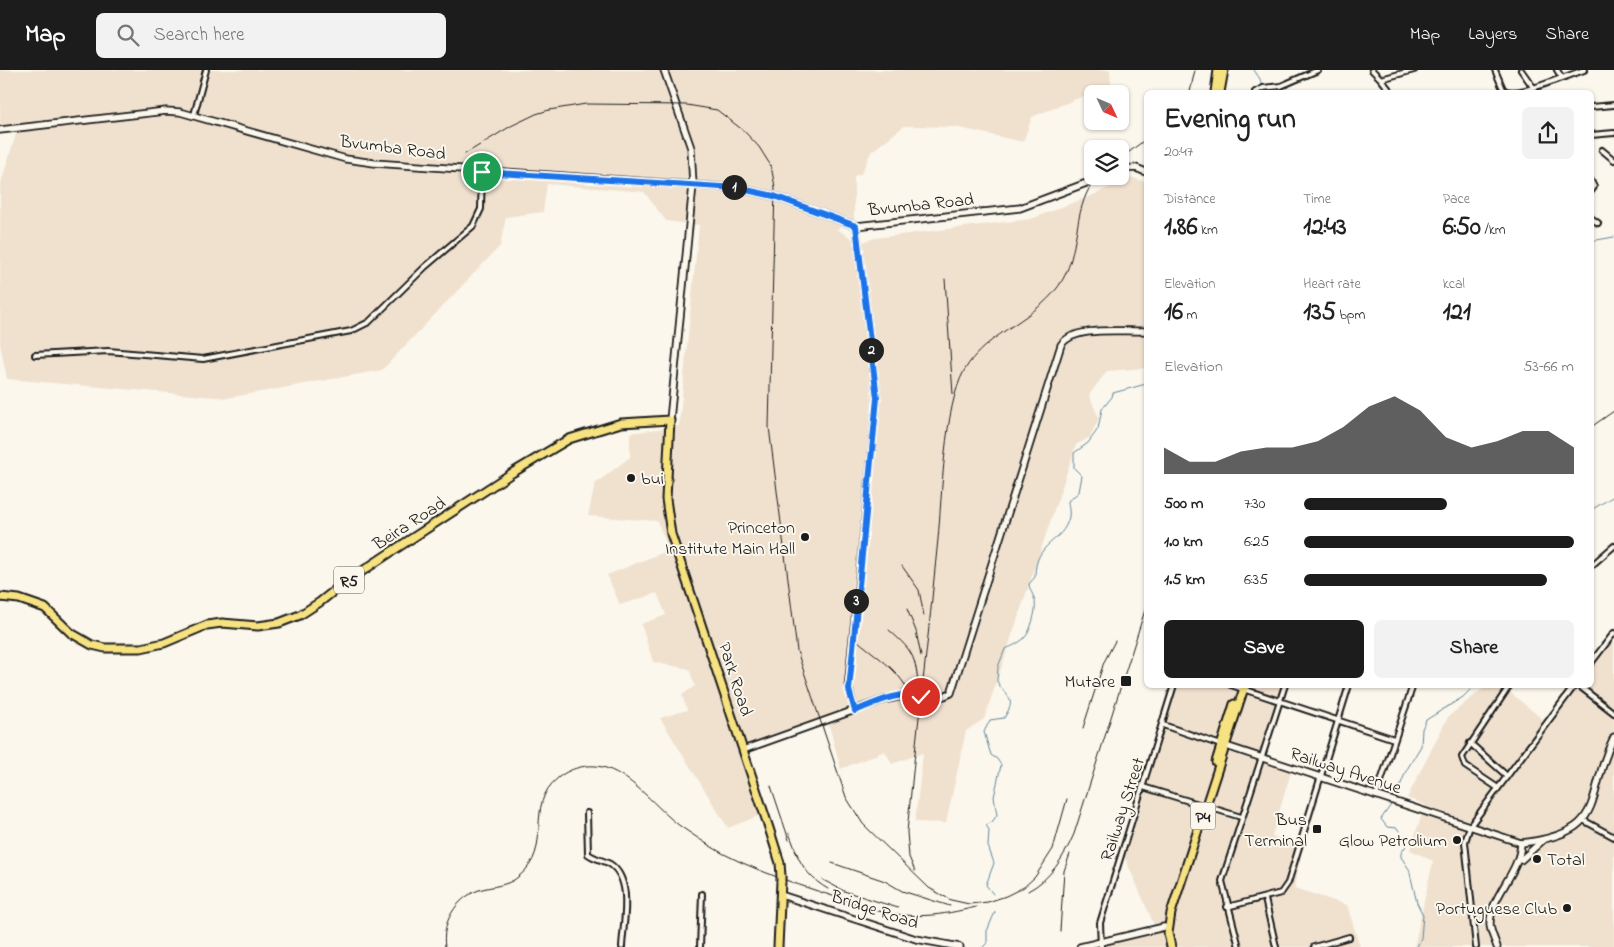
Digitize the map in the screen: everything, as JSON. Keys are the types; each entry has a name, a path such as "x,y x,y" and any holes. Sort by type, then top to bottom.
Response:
{"highway":[{"path":"1215,90 1218,70"},
{"path":"1220,90 1224,70"},
{"name":"Beira Road","path":"0,597 19,599 45,608 71,633 92,645 105,648 141,648 164,643 207,625 222,623 258,626 279,623 300,615 394,550 512,473 569,439 621,422 670,420"},
{"name":"Park Road","path":"670,420 666,499 669,525 778,858 781,879 778,947"},
{"name":"P4","path":"1171,947 1168,933 1171,913 1242,688"},
{"name":"P4","path":"1167,947 1164,927 1204,807"}],"street":[{"path":"194,114 206,70"},
{"path":"664,70 691,148 693,185 670,420"},
{"path":"1258,90 1281,86 1318,70"},
{"path":"1372,70 1389,90"},
{"path":"1380,79 1411,70"},
{"path":"1495,70 1505,90"},
{"path":"1522,70 1531,88"},
{"path":"1557,70 1562,78"},
{"path":"1514,90 1531,88 1584,70"},
{"path":"1594,107 1614,105"},
{"name":"Bvumba Road","path":"0,130 166,112 194,114 346,159 482,172 728,187 759,192 856,226 1020,208 1084,184"},
{"path":"1594,135 1614,133"},
{"path":"1602,150 1614,160"},
{"path":"1129,169 1136,168 1144,171"},
{"path":"35,355 108,351 203,359 278,346 362,327 473,226 481,209 482,172"},
{"path":"1594,220 1598,223"},
{"path":"855,711 848,683 877,398 856,226"},
{"path":"744,750 883,700 908,694 944,696 951,692 1060,345 1066,338 1079,332 1144,331"},
{"path":"1594,563 1614,546"},
{"path":"1594,659 1614,633"},
{"name":"Railway Street","path":"1101,944 1100,923 1144,787 1173,688"},
{"path":"1245,688 1394,740"},
{"path":"1239,947 1227,907 1222,881 1241,817 1284,688"},
{"path":"1227,907 1265,899 1281,893 1288,882 1319,777 1349,688"},
{"path":"1376,796 1411,688"},
{"path":"1498,788 1469,769 1462,761 1470,743 1508,688"},
{"path":"1476,947 1465,842 1470,826 1574,688"},
{"path":"1580,688 1614,713"},
{"name":"Railway Avenue","path":"1162,725 1521,843"},
{"path":"1497,947 1490,924 1496,902 1521,856 1521,843 1559,836 1584,820 1592,805 1614,737"},
{"path":"1470,743 1507,776"},
{"path":"1144,787 1241,817"},
{"path":"587,813 588,854 610,864 616,870 625,889 622,947"},
{"path":"1584,820 1614,837"},
{"path":"1517,864 1543,840"},
{"path":"700,947 702,894"},
{"name":"Bridge Road","path":"781,894 916,939 960,947"},
{"path":"1265,899 1276,947"},
{"path":"1080,947 1101,944 1164,927"},
{"path":"1314,947 1349,937"}],"shaded area":[{"path":"0,70 1110,70 1111,85 1084,85 1084,96 1032,117 1023,142 955,127 904,126 871,152 861,174 854,176 854,219 837,229 859,243 875,238 1031,219 1114,185 1129,185 1130,177 1144,181 1144,368 1107,371 1089,395 1099,418 1090,437 1076,445 984,719 966,731 946,823 915,822 923,753 892,764 885,751 841,769 828,722 742,751 761,815 728,828 660,718 687,710 682,695 695,686 689,669 653,662 641,624 666,615 657,593 620,605 607,575 669,550 657,521 588,516 595,484 630,457 630,433 679,426 699,225 666,221 644,192 547,184 543,212 506,217 500,246 382,370 227,398 7,379 0,344 0,186 19,124 0,127"},
{"path":"1614,638 1614,947 1414,947 1433,861 1410,850 1425,805 1407,798 1448,717 1483,688 1505,688 1547,723 1575,688 1594,688 1594,663"},
{"path":"1170,688 1286,688 1260,761 1291,772 1272,836 1302,848 1294,888 1347,905 1360,947 1096,947 1095,943 1154,925 1123,853"}],"waterway":[{"path":"1254,70 1260,79 1263,90"},
{"path":"1594,240 1614,237"},
{"path":"993,894 986,885 994,863 988,846 989,830 986,825 992,822 997,815 994,797 1001,765 991,755 984,732 990,720 1004,718 1010,705 1009,698 997,681 998,667 1005,649 1021,641 1028,633 1035,610 1035,601 1029,584 1035,577 1039,556 1066,526 1069,515 1068,501 1079,492 1082,476 1074,468 1074,453 1088,443 1098,429 1102,409 1113,393 1144,385"},
{"path":"1594,508 1614,496"},
{"path":"1395,799 1406,771 1421,746 1422,729 1426,720 1463,697 1472,688"},
{"path":"1393,802 1381,819 1387,827 1397,828 1408,843 1401,853 1401,857 1409,869 1417,903 1423,915 1421,938 1417,947"},
{"path":"983,947 987,943 987,931 995,912"}],"railway":[{"path":"1190,90 1195,70"},
{"path":"465,154 511,126 536,114 586,104 687,105 717,110 744,131 759,147 771,166 775,187 769,427 797,651 846,797 863,824 929,888 951,900 969,904 988,902 1006,896 1024,887 1035,877 1053,849 1067,799"},
{"path":"1129,152 1144,141"},
{"path":"915,871 909,857 907,832 938,539 945,452 952,406 964,371 974,357 986,345 1041,305 1063,279 1069,267 1080,212 1091,185"},
{"path":"945,279 953,394"},
{"path":"1594,425 1614,411"},
{"path":"902,566 919,590 924,616"},
{"path":"907,609 916,631 921,656"},
{"path":"1028,891 1056,867 1074,834 1144,613"},
{"path":"889,630 910,652 915,664 918,682"},
{"path":"858,641 886,663 901,679 911,699 913,711"},
{"path":"1083,728 1104,662 1115,641"},
{"path":"445,947 445,929 452,912 463,899 479,890 510,882 529,866 535,853 542,801 548,788 564,774 575,768 588,766 606,768 617,773 636,786 671,819 701,840 740,862 779,878 878,911 904,915 916,916 950,913 976,907"},
{"path":"771,786 789,840"},
{"path":"789,833 798,856"},
{"path":"795,850 808,873 828,889"},
{"path":"1060,931 1064,871 1070,854"},
{"path":"832,863 885,881 902,891 950,906"},
{"path":"823,880 844,891 898,908"}],"place":[{"name":"bui","path":"631,478"},
{"name":"Princeton Institute Main Hall","path":"805,537"},
{"name":"Mutare","path":"1126,681"},
{"name":"Bus Terminal","path":"1317,829"},
{"name":"Glow Petrolium","path":"1457,840"},
{"name":"Total","path":"1537,859"},
{"name":"Portuguese Club","path":"1567,908"}],"route":[{"path":"482,172 751,190 774,196 839,222 856,226 877,398 848,683 850,698 855,711 883,700 908,694 921,697"}]}
